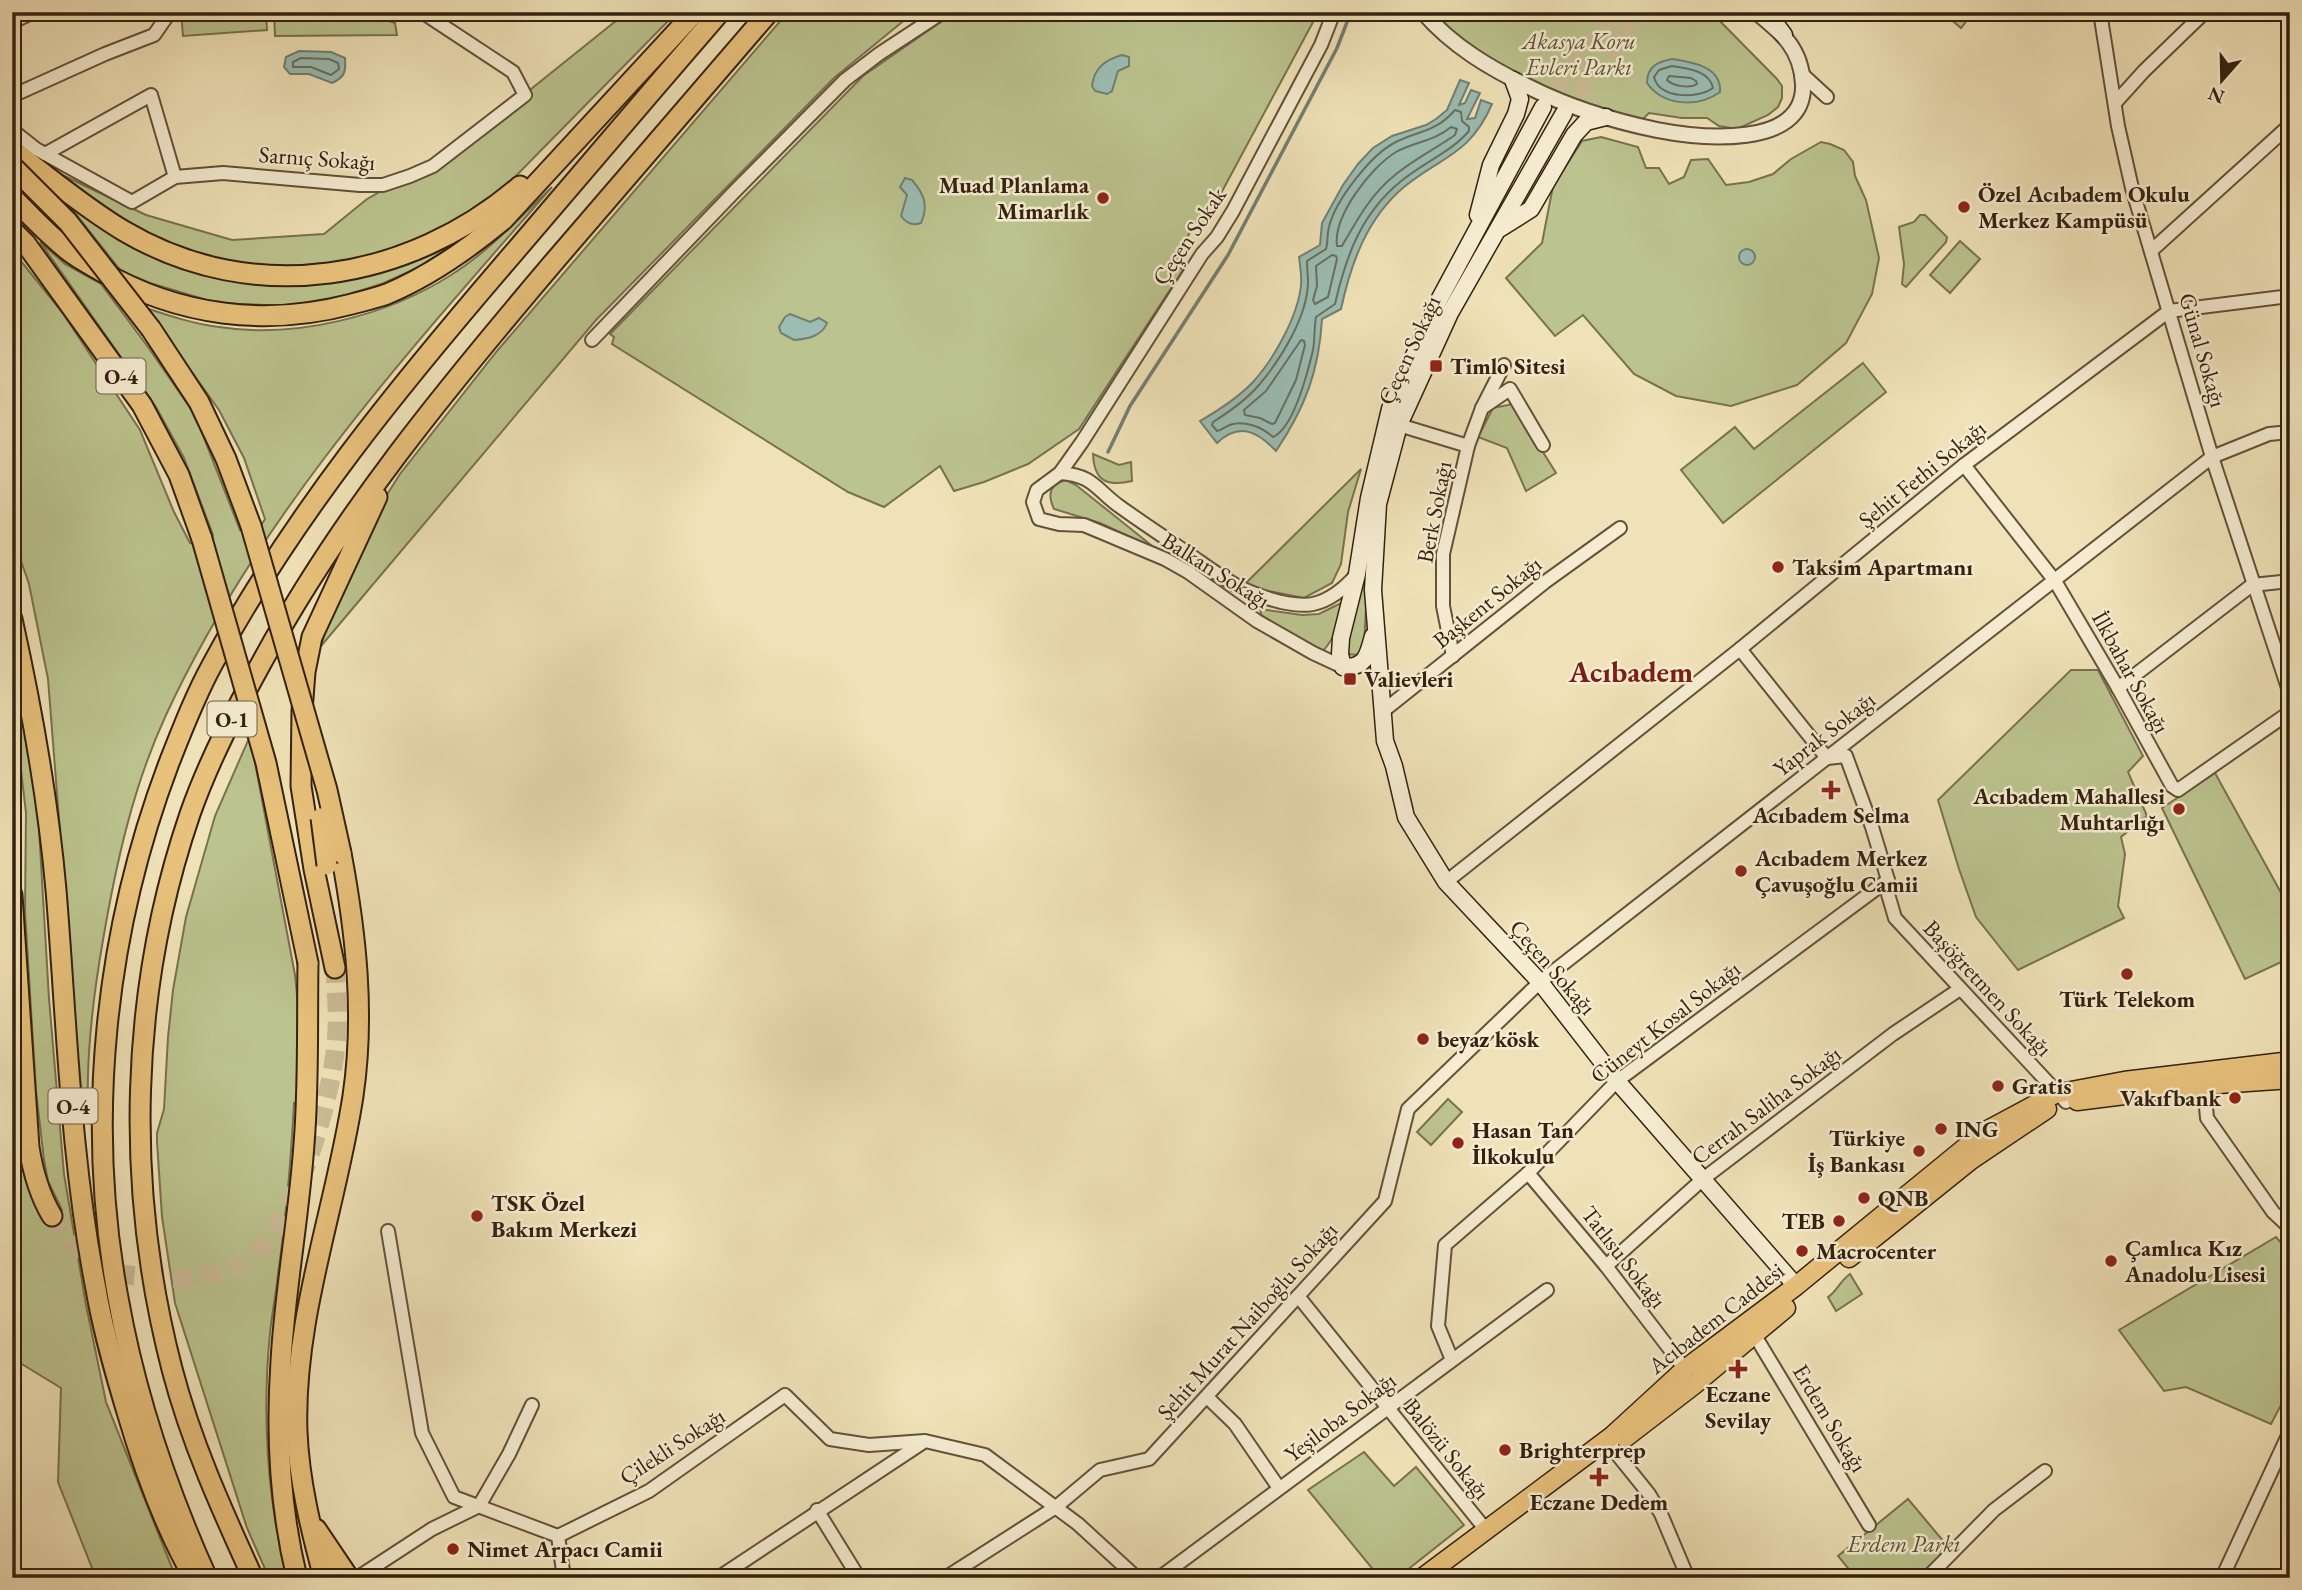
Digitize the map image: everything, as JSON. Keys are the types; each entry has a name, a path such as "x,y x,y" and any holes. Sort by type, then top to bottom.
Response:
{"highway":[{"path":"12,197 70,252 118,281 177,305 255,317 298,316 385,295 442,265 474,244 503,219 695,12"},
{"name":"O-1","path":"207,1578 157,1451 117,1297 108,1227 103,1086 106,1031 128,894 156,798 183,727 210,668 254,592 331,478 374,419 436,343 720,12"},
{"name":"O-1","path":"253,1578 189,1426 155,1292 145,1223 140,1094 151,974 162,912 191,811 216,750 282,624 319,563 406,441 470,360 769,12"},
{"path":"12,150 125,232 161,250 231,271 270,276 345,272 390,261 469,225 497,206 611,103"},
{"path":"12,166 68,222 150,329 200,402 226,459 251,526 299,690 327,790 334,859 335,968 314,869 301,786 302,711 305,672 312,637 356,539 406,441"},
{"name":"O-4","path":"12,230 26,244 142,405 179,475 202,539 265,763 308,963 304,1144 278,1408 286,1515 298,1578"},
{"name":"O-4","path":"12,619 29,698 46,802 56,888 66,1039 82,1206 96,1290 117,1380 142,1462 175,1544 194,1578"},
{"path":"324,1578 308,1516 297,1434 300,1369 312,1288 354,1095 358,1036 359,981 351,908 334,859"},
{"path":"12,895 29,1147 34,1178 52,1216"},
{"path":"308,1516 349,1578"}],"main road":[{"path":"1767,12 1784,35"},
{"path":"1471,240 1491,165 1516,114 1520,99 1513,80"},
{"name":"Çeçen Sokağı","path":"1375,631 1364,662 1355,667 1342,667 1341,638 1357,574 1369,498 1390,409 1438,300 1544,107"},
{"name":"Çeçen Sokağı","path":"1564,113 1450,313 1399,425 1378,503 1373,590 1385,741 1406,817 1446,882 1540,982 1617,1080 1796,1286"},
{"path":"1499,229 1531,209 1574,135 1586,122 1606,117"},
{"path":"1342,667 1381,683"},
{"name":"Acıbadem Caddesi","path":"1434,1576 1612,1442 1685,1369 1796,1286 1984,1132 2061,1098 2124,1081 2290,1061"},
{"name":"Acıbadem Caddesi","path":"1434,1576 1486,1530 1695,1385 1754,1334 1971,1160 2061,1098 2290,1079"}],"street":[{"path":"12,22 34,12"},
{"path":"12,96 154,35 170,12"},
{"name":"Sarnıç Sokağı","path":"12,130 46,154 132,202 176,177 223,173 383,185 433,166 525,95 513,72 422,12"},
{"path":"592,340 845,80 943,12"},
{"name":"Çeçen Sokak","path":"1033,502 1037,490 1060,473 1082,442 1202,254 1217,237 1233,211 1321,45 1334,12"},
{"path":"1423,12 1463,49 1513,80 1565,104 1659,130 1697,135 1764,132 1791,119 1800,104 1803,92 1799,61 1784,35 1756,12"},
{"name":"Günal Sokağı","path":"2100,12 2118,126 2132,188 2212,457 2290,694"},
{"path":"2116,102 2205,12"},
{"path":"1802,74 1827,97"},
{"path":"46,154 151,95 176,177"},
{"path":"2151,251 2290,125"},
{"name":"Şehit Fethi Sokağı","path":"1446,882 1740,649 1964,465 2169,311 2290,296"},
{"path":"1468,446 1482,408 1504,365"},
{"path":"1482,408 1510,389 1543,445"},
{"name":"Berk Sokağı","path":"1399,425 1468,446 1443,554 1443,606 1453,656"},
{"name":"Yaprak Sokağı","path":"1408,1109 1540,982 2212,457 2269,434 2290,432"},
{"name":"İlkbahar Sokağı","path":"1964,465 2055,581 2172,786 2178,790 2290,712"},
{"name":"Balkan Sokağı","path":"1060,473 1079,475 1091,482 1148,527 1230,584 1248,592 1290,604 1310,605 1336,594 1357,574"},
{"name":"Balkan Sokağı","path":"1033,502 1038,519 1059,524 1084,525 1165,559 1257,621 1342,667"},
{"name":"Başkent Sokağı","path":"1382,712 1545,582 1620,528"},
{"path":"2118,688 2252,585 2290,581"},
{"path":"1740,649 1828,758"},
{"name":"Başöğretmen Sokağı","path":"1828,758 1846,755 1888,880 1888,894 1895,919 2061,1098"},
{"name":"Cüneyt Kosal Sokağı","path":"1452,1360 1438,1326 1445,1245 1528,1173 1617,1080 1888,880"},
{"name":"Cerrah Saliha Sokağı","path":"1606,1266 1703,1179 1893,1034 1960,989"},
{"path":"2204,1085 2207,1118 2273,1212 2290,1228"},
{"name":"Şehit Murat Naiboğlu Sokağı","path":"945,1578 1056,1507 1100,1470 1149,1459 1385,1201 1408,1109"},
{"name":"Tatlısu Sokağı","path":"1528,1173 1606,1266 1685,1369"},
{"path":"388,1231 422,1433 454,1497 558,1536 564,1578"},
{"name":"Yeşiloba Sokağı","path":"1159,1578 1547,1290"},
{"name":"Balözü Sokağı","path":"1298,1296 1486,1530"},
{"name":"Erdem Sokağı","path":"1754,1334 1869,1525"},
{"name":"Çilekli Sokağı","path":"558,1536 649,1491 786,1395 830,1439 869,1445 925,1441"},
{"path":"1207,1397 1235,1424 1279,1488"},
{"path":"357,1578 432,1529 479,1506 509,1454 532,1405"},
{"path":"2222,1578 2290,1431"},
{"path":"718,1578 925,1441 985,1455 1056,1507 1137,1578"},
{"path":"1612,1442 1661,1514 1688,1578"},
{"path":"1927,1578 1994,1510 2045,1471"},
{"path":"817,1510 859,1578"},
{"path":"12,1569 15,1578"}],"green space":[{"path":"181,12 266,12 267,30 183,36"},
{"path":"274,12 362,12 395,23 397,35 275,36"},
{"path":"627,12 677,12 508,184 478,208 396,252 306,268 228,264 135,233 52,170 146,215 232,240 324,234 367,199 455,150"},
{"path":"788,12 918,12 834,78 596,320 321,646 332,608 371,520 400,474 497,351"},
{"path":"955,12 1316,12 1204,225 1195,222 1174,264 1183,270 1079,429 1028,464 954,491 940,466 884,507 848,492 612,344 614,337 610,334 863,76"},
{"name":"Akasya Koru Evleri Parkı","path":"1432,12 1711,12 1777,79 1782,86 1782,98 1778,107 1768,115 1737,129 1719,126 1707,118 1682,118 1649,113 1642,120 1585,103 1502,67 1453,33"},
{"path":"1942,12 1985,12 1979,19 1972,14 1961,28"},
{"path":"1601,137 1638,147 1646,168 1659,168 1669,184 1684,177 1691,160 1708,159 1726,185 1749,182 1773,174 1791,159 1821,142 1844,150 1853,162 1855,176 1866,200 1879,258 1872,294 1846,343 1797,385 1731,406 1676,396 1634,374 1583,315 1555,336 1506,278 1542,243 1553,186 1582,141"},
{"path":"552,187 444,311 340,438 245,572 203,642 154,742 127,826 99,961 89,1046 88,1110 82,1111 48,679 29,584 12,535 12,250 62,312 140,430 190,543 213,535 184,458 156,407 40,242 65,264 101,284 148,347 195,415 240,530 261,525 265,519 244,458 219,410 146,308 200,324 248,330 309,327 370,313 426,289 465,266"},
{"path":"67,203 123,238 307,283 347,279 385,270 459,241 419,267 384,283 347,295 286,306 217,303 150,283 121,271"},
{"path":"1920,215 1925,215 1947,237 1946,242 1906,287 1902,284 1904,264 1899,227 1914,222"},
{"path":"1960,241 1980,259 1950,293 1930,275"},
{"path":"1863,363 1886,392 1723,523 1681,470 1735,427 1754,449"},
{"path":"1513,404 1556,473 1526,491 1507,448 1478,437 1493,408"},
{"path":"1093,454 1119,465 1131,462 1132,481 1116,483 1104,480 1096,470"},
{"path":"1361,469 1348,512 1341,564 1332,583 1304,598 1243,586"},
{"path":"1066,480 1076,485 1156,549 1100,523 1054,509 1051,490 1056,484"},
{"path":"1370,530 1364,647 1359,655 1344,654"},
{"path":"1343,602 1336,630 1321,653 1262,619 1260,609 1302,615 1319,614"},
{"path":"12,645 38,812 49,999 64,1174 86,1305 106,1402 176,1578 96,1578 58,1482 61,1388 12,1358 12,1077 23,1159 46,1220 62,1210 48,1181 36,1091 25,911 26,813 12,693"},
{"path":"2071,670 2098,670 2143,756 2128,772 2147,816 2121,837 2125,854 2118,906 2124,918 2018,970 1976,917 1938,800"},
{"path":"250,736 295,975 299,1016 297,1103 294,1103 286,1210 270,1333 266,1394 271,1487 287,1578 269,1578 247,1528 175,1303 162,1217 157,1142 164,1109 173,990 186,917 215,816"},
{"path":"2215,773 2290,909 2290,958 2245,979 2162,808"},
{"path":"1448,1099 1462,1112 1431,1145 1417,1132"},
{"path":"2276,1237 2290,1253 2290,1388 2271,1424 2186,1387 2164,1391 2119,1330"},
{"path":"1850,1274 1862,1294 1836,1311 1828,1297"},
{"path":"1364,1452 1394,1486 1416,1467 1464,1525 1397,1578 1380,1578 1308,1490"},
{"name":"Erdem Parkı","path":"1908,1499 1950,1549 1915,1578 1856,1578 1838,1556"}],"water":[{"path":"299,51 331,52 345,58 344,74 332,83 309,74 290,74 284,67 286,57"},
{"path":"1122,55 1129,57 1129,66 1118,71 1112,91 1107,94 1095,91 1092,86 1098,70 1110,59"},
{"path":"1672,59 1696,64 1711,71 1719,83 1720,92 1702,101 1681,102 1654,91 1647,83 1649,73 1654,66"},
{"path":"1460,80 1469,83 1459,105 1465,103 1471,90 1480,93 1467,119 1475,118 1481,100 1492,104 1465,144 1404,187 1391,199 1370,227 1356,258 1341,309 1322,319 1318,356 1309,388 1295,420 1276,451 1262,438 1248,432 1233,433 1217,443 1200,421 1247,388 1277,349 1299,297 1299,257 1320,245 1322,223 1343,185 1373,148 1392,136 1426,125 1447,110"},
{"path":"905,178 912,180 922,195 925,211 921,223 910,223 901,216 907,195 900,187"},
{"path":"1744,249 1750,249 1755,257 1753,263 1744,265 1739,260 1739,254"},
{"path":"790,314 810,322 819,318 827,323 822,331 814,336 794,340 781,333 779,327"}],"waterway":[{"path":"1108,452 1130,406 1228,255 1337,48 1351,12"}],"tunnel":[{"path":"1543,107 1601,28 1616,12"},
{"path":"1564,113 1620,40 1646,12"},
{"path":"52,1216 89,1258 104,1269 116,1273 162,1278 197,1277 232,1268 253,1256 285,1213 299,1184 321,1118 335,1056 335,968"}],"place":[{"name":"Muad Planlama Mimarlık","path":"1103,198"},
{"name":"Özel Acıbadem Okulu Merkez Kampüsü","path":"1964,207"},
{"name":"Timlo Sitesi","path":"1436,366"},
{"name":"Taksim Apartmanı","path":"1778,567"},
{"name":"Valievleri","path":"1350,679"},
{"name":"Acıbadem Selma","path":"1831,790"},
{"name":"Acıbadem Mahallesi Muhtarlığı","path":"2179,809"},
{"name":"Acıbadem Merkez Çavuşoğlu Camii","path":"1741,871"},
{"name":"Türk Telekom","path":"2127,974"},
{"name":"beyaz kösk","path":"1423,1039"},
{"name":"Gratis","path":"1998,1086"},
{"name":"Vakıfbank","path":"2235,1098"},
{"name":"ING","path":"1941,1129"},
{"name":"Hasan Tan İlkokulu","path":"1458,1143"},
{"name":"Türkiye İş Bankası","path":"1919,1151"},
{"name":"QNB","path":"1864,1198"},
{"name":"TSK Özel Bakım Merkezi","path":"477,1216"},
{"name":"TEB","path":"1839,1221"},
{"name":"Macrocenter","path":"1802,1251"},
{"name":"Çamlıca Kız Anadolu Lisesi","path":"2111,1261"},
{"name":"Eczane Sevilay","path":"1738,1369"},
{"name":"Brighterprep","path":"1505,1450"},
{"name":"Eczane Dedem","path":"1599,1477"},
{"name":"Nimet Arpacı Camii","path":"453,1549"}],"district":[{"name":"Acıbadem","path":"1631,671"}]}
